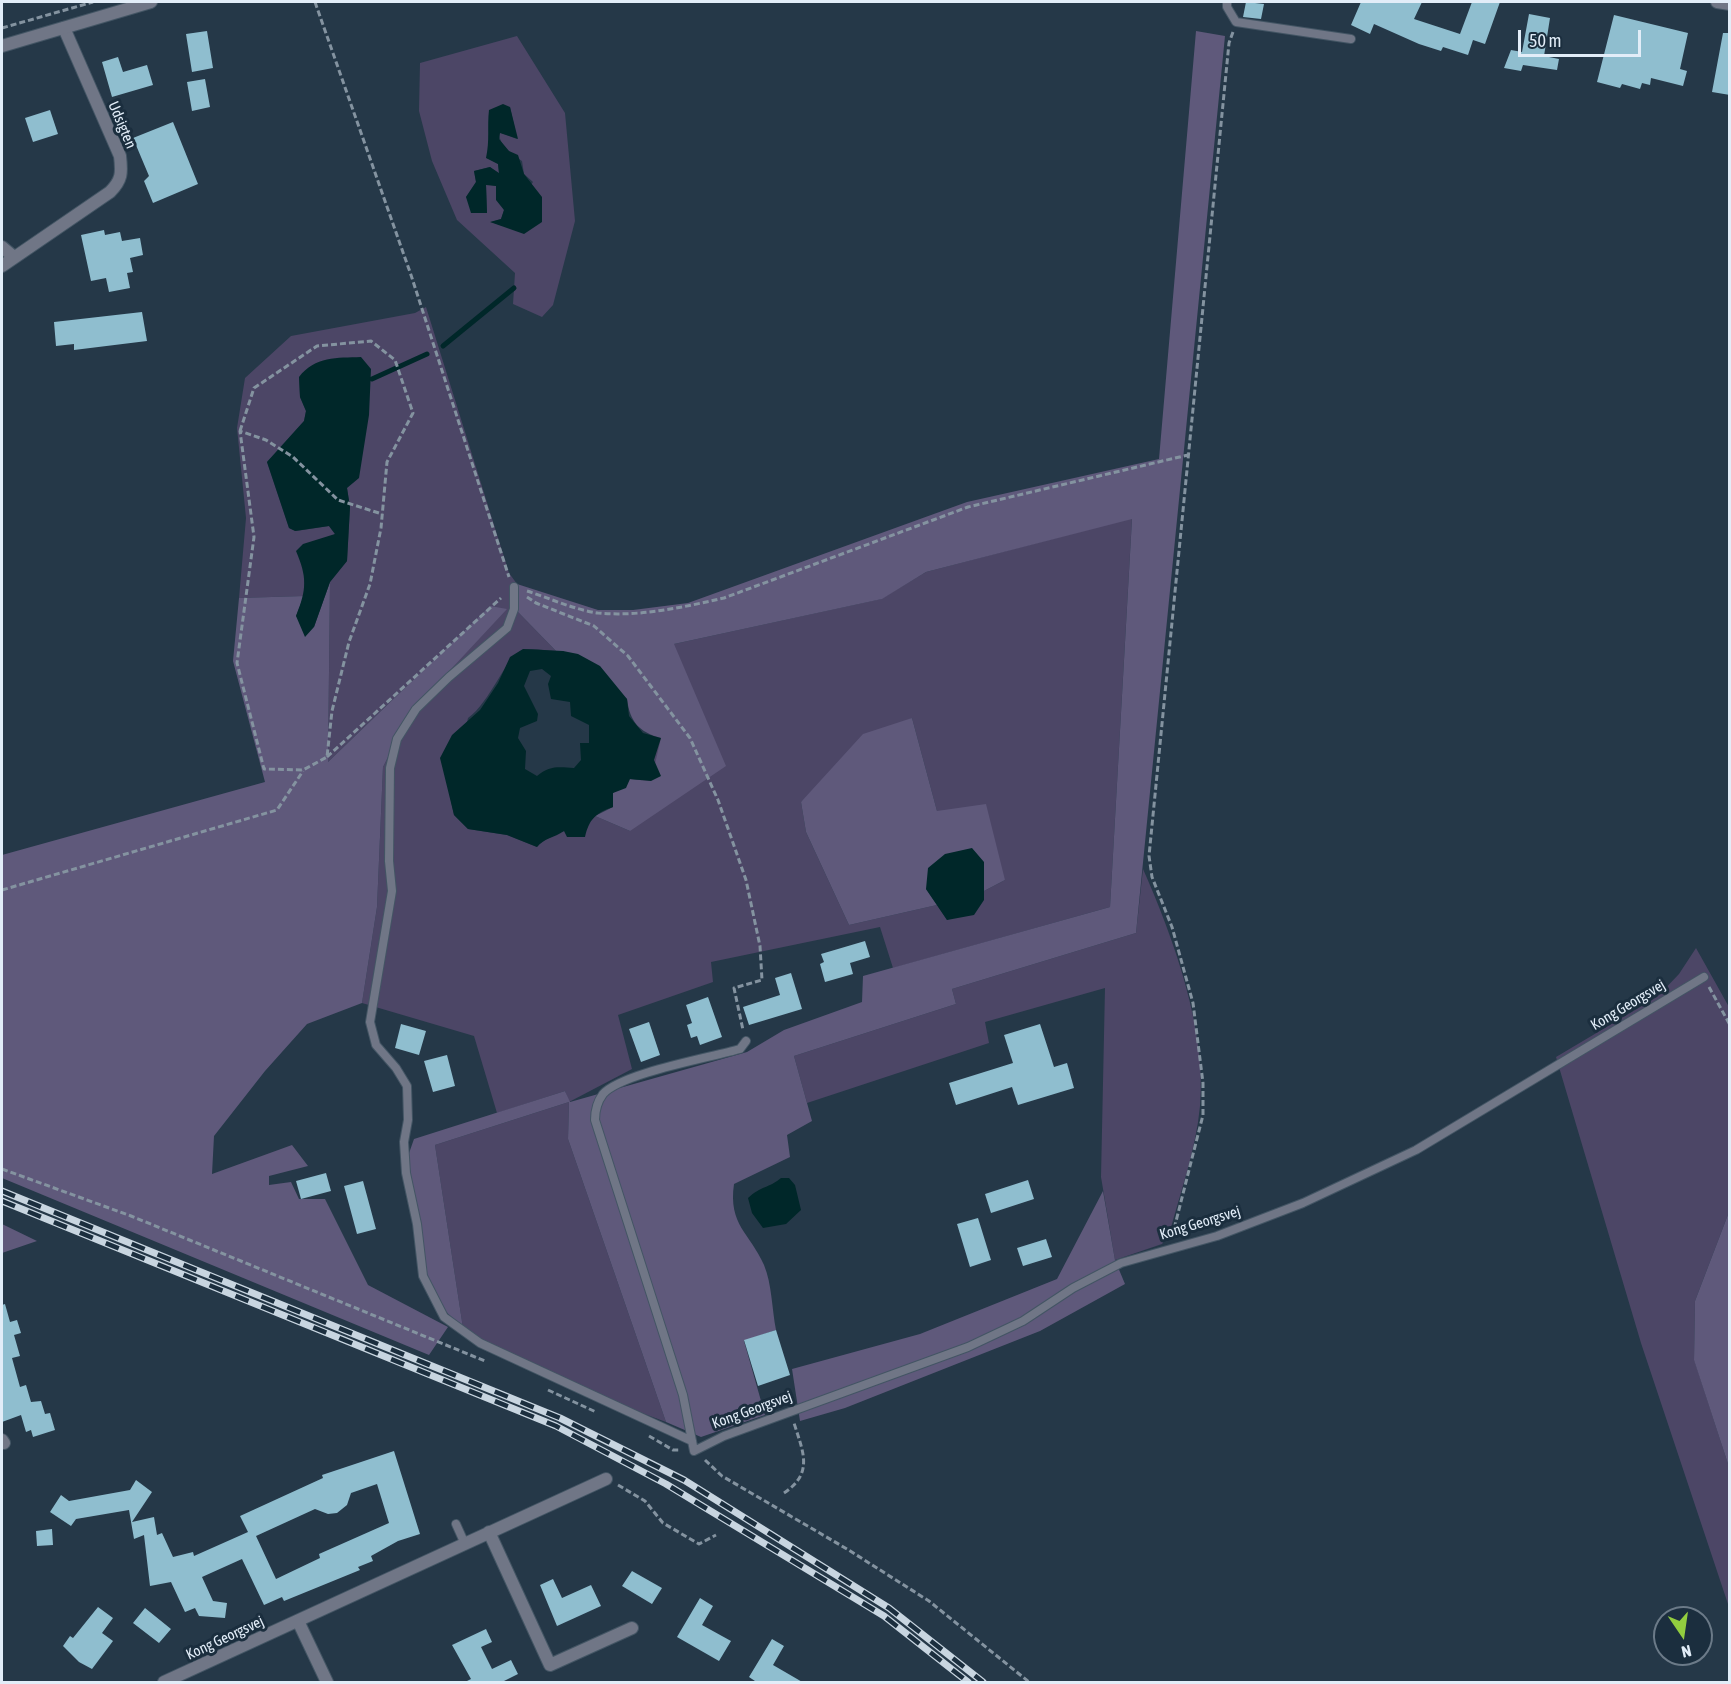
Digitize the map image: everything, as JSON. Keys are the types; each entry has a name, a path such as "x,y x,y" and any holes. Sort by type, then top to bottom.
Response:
{"street":[{"path":"2,46 151,2"},
{"path":"1717,2 1730,4"},
{"name":"Udsigten","path":"2,266 110,192 120,181 122,171 120,156 64,28"},
{"path":"2,247 14,257"},
{"name":"Kong Georgsvej","path":"164,1683 606,1479"},
{"path":"489,1532 550,1665 632,1628"},
{"path":"298,1621 327,1683"}],"lane":[{"path":"1227,2 1227,7 1236,22 1351,39"},
{"path":"513,587 514,609 507,628 449,677 416,709 397,739 390,768 392,891 370,1022 376,1045 396,1068 407,1086 409,1106 404,1142 406,1173 417,1224 423,1276 444,1317 480,1343 692,1441"},
{"name":"Kong Georgsvej","path":"746,1041 740,1049 622,1081 604,1094 595,1108 595,1120 682,1395 694,1451 724,1436 968,1347 1023,1321 1073,1288 1121,1263 1217,1236 1303,1203 1380,1168 1416,1150 1704,977"},
{"path":"456,1524 465,1544"}],"path":[{"path":"2,28 93,2"},
{"path":"315,2 411,275 499,551 513,587 536,603 594,626 628,656 690,738 718,800 746,880 760,946 762,980 734,988 746,1041"},
{"path":"1166,1249 1174,1233 1203,1104 1202,1064 1193,1003 1172,927 1152,877 1149,856 1229,43 1236,22"},
{"path":"303,770 264,769 237,663 254,537 240,431 254,388 317,346 371,341 395,360 413,413 387,462 382,514 370,584 349,642 332,711 327,757"},
{"path":"240,431 266,440 293,457 338,500 382,514"},
{"path":"513,587 597,613 633,613 689,606 723,598 968,507 1188,455"},
{"path":"2,890 277,810 303,770 327,757 513,587"},
{"path":"1704,977 1730,1025"},
{"path":"2,1169 131,1216 491,1363"},
{"path":"543,1387 602,1414"},
{"path":"784,1493 795,1485 802,1473 804,1458 790,1412"},
{"path":"642,1432 673,1450 694,1451 722,1476 847,1548 928,1600 1029,1683"},
{"path":"606,1479 633,1491 645,1501 663,1523 699,1544 716,1535"}],"shaded area":[{"path":"1196,31 1225,36 1136,933 952,989 956,1004 794,1056 812,1121 787,1135 790,1157 734,1184 733,1198 737,1219 767,1272 776,1330 744,1341 765,1415 701,1437 666,1422 568,1139 569,1102 435,1145 463,1328 441,1307 426,1277 408,1156 414,1139 565,1091 570,1102 747,1052 784,1030 862,1002 863,976 1110,907 1132,519 926,572 882,599 674,644 726,766 630,831 595,816 613,807 613,793 629,779 651,781 661,738 647,733 637,725 630,714 627,699 563,651 556,651 517,611 517,584 598,610 633,610 688,603 967,502 1159,459"},
{"path":"517,36 565,113 575,221 553,305 542,317 513,304 515,273 457,220 432,161 419,111 420,63","holes":["510,107 517,139 499,132 501,141 522,161 524,174 533,182 503,226 491,222 501,219 504,210 496,186 486,184 487,212 466,197 476,182 474,171 490,167 499,174 498,164 487,158 490,132"]},
{"path":"503,104 510,107 518,139 500,133 499,139 509,151 518,155 524,174 542,197 542,222 524,234 490,222 501,219 504,210 496,200 496,186 486,185 487,213 471,213 466,197 476,182 474,171 490,167 499,173 498,164 486,158 489,110"},
{"path":"426,307 509,573 517,584 517,611 556,651 531,649 517,653 504,669 484,702 468,718 450,796 454,815 468,829 507,835 537,847 549,838 595,816 630,831 674,644 881,599 926,572 1132,518 1110,907 893,968 880,927 711,962 713,982 618,1015 632,1069 569,1102 565,1091 497,1113 474,1036 362,1003 377,907 383,767 411,712 490,606 328,762 330,582 347,561 350,507 347,488 299,377 300,397 306,411 304,421 267,462 289,528 296,531 329,526 335,534 305,573 304,596 239,598 246,518 237,428 245,378 291,336 415,313","holes":["912,718 937,811 1005,880 984,891 983,900 947,920 937,905 849,925 806,832 801,802"]},
{"path":"361,357 371,369 369,415 359,478 347,488 350,507 347,561 330,582 314,627 305,637 296,616 304,590 304,576 296,551 303,544 335,534 329,526 295,531 289,528 267,462 304,421 306,411 300,397 299,377 305,370 319,362 335,358"},
{"path":"330,582 328,762 490,606 507,609 411,712 383,767 377,907 362,1003 307,1024 265,1071 214,1136 212,1174 292,1145 308,1166 269,1176 269,1185 291,1182 299,1199 325,1199 368,1285 448,1327 429,1355 2,1178 2,855 265,782 233,661 239,598 304,596 296,616 314,627"},
{"path":"523,649 578,654 600,666 627,699 629,716 643,733 661,738 654,760 661,776 651,781 630,779 626,788 613,793 613,807 594,818 585,837 567,837 564,831 537,847 507,835 468,829 454,815 440,758 452,735 480,710 498,683 510,657","holes":["542,669 551,676 548,684 551,699 570,702 571,716 589,725 589,743 580,743 581,760 574,768 550,768 537,776 525,769 526,751 518,738 520,728 537,721 538,714 524,686 530,671"]},
{"path":"912,718 937,811 986,804 1005,880 984,891 984,862 926,889 937,905 849,925 806,832 801,802 863,734"},
{"path":"972,848 984,862 984,900 974,915 947,920 926,889 928,868 945,854"},
{"path":"1143,869 1166,924 1185,984 1193,1016 1201,1077 1198,1122 1191,1155 1169,1235 1162,1244 1115,1260 1101,1177 1105,988 985,1022 989,1043 807,1103 794,1056 956,1004 952,989 1136,933"},
{"path":"1696,948 1729,1007 1729,1212 1695,1301 1694,1359 1729,1467 1729,1607 1641,1343 1556,1057 1657,997 1679,974"},
{"path":"569,1102 568,1139 666,1422 588,1392 536,1368 463,1328 435,1145"},
{"path":"781,1178 789,1178 795,1185 801,1210 786,1224 763,1228 752,1213 748,1198"},
{"path":"1103,1191 1115,1260 1125,1284 1040,1331 845,1408 800,1421 792,1369 920,1334 1057,1279"},
{"path":"1729,1212 1729,1467 1694,1360 1695,1301"},
{"path":"2,1224 37,1241 2,1253"}],"building":[{"path":"1246,2 1264,4 1261,19 1243,17"},
{"path":"1361,2 1422,2 1414,19 1460,34 1472,2 1500,2 1485,44 1473,40 1468,55 1443,47 1441,51 1419,44 1374,24 1370,34 1351,25"},
{"path":"1529,14 1550,18 1544,56 1559,59 1557,70 1523,65 1521,71 1504,68 1511,50 1522,52"},
{"path":"1614,15 1688,33 1680,69 1687,71 1683,86 1651,78 1650,85 1642,83 1640,89 1622,84 1620,88 1597,82"},
{"path":"207,31 213,68 192,72 186,34"},
{"path":"1723,33 1730,33 1730,95 1712,92"},
{"path":"118,57 123,72 147,65 153,85 112,97 102,62"},
{"path":"205,79 210,107 192,111 187,82"},
{"path":"50,110 58,134 33,142 25,118"},
{"path":"173,122 198,184 153,203 144,181 149,176 133,138"},
{"path":"104,230 105,235 120,232 122,241 140,238 143,255 130,258 133,272 127,273 130,288 109,292 106,278 91,281 81,235"},
{"path":"142,312 147,341 74,350 74,344 56,346 54,322"},
{"path":"865,941 870,957 850,963 853,974 825,982 820,964 824,962 821,954"},
{"path":"791,973 802,1009 749,1025 743,1007 780,995 775,978"},
{"path":"708,997 722,1037 700,1045 697,1036 691,1038 687,1025 692,1023 686,1005"},
{"path":"649,1022 660,1055 641,1062 629,1029"},
{"path":"401,1024 426,1031 419,1055 395,1048"},
{"path":"1040,1024 1054,1067 1067,1063 1074,1088 1018,1105 1012,1087 956,1105 949,1083 1013,1063 1004,1035"},
{"path":"447,1055 455,1086 433,1092 424,1061"},
{"path":"326,1173 331,1191 301,1199 296,1181"},
{"path":"1028,1180 1034,1199 991,1213 985,1194"},
{"path":"363,1181 376,1229 357,1234 344,1186"},
{"path":"978,1218 991,1260 970,1267 957,1224"},
{"path":"1046,1239 1052,1257 1023,1266 1017,1248"},
{"path":"5,1304 10,1322 17,1320 21,1333 14,1335 20,1356 12,1358 20,1387 26,1385 31,1402 41,1401 45,1414 50,1413 55,1430 33,1437 31,1430 26,1432 21,1415 2,1422 2,1305"},
{"path":"776,1330 790,1375 758,1386 744,1340"},
{"path":"394,1451 420,1534 398,1541 371,1556 373,1561 358,1567 360,1570 284,1601 282,1597 264,1605 242,1559 202,1577 213,1601 227,1603 225,1618 199,1616 195,1608 185,1612 171,1582 150,1586 144,1535 134,1539 129,1510 76,1519 71,1526 50,1512 61,1495 69,1501 130,1490 136,1480 152,1492 132,1522 154,1517 157,1535 162,1533 173,1557 193,1552 194,1556 248,1532 240,1516 323,1478 322,1475","holes":["377,1484 389,1523 319,1554 320,1558 276,1579 256,1536 315,1509 328,1514 337,1513 347,1505 351,1493"]},
{"path":"52,1529 53,1545 37,1546 36,1531"},
{"path":"632,1571 662,1588 652,1604 622,1586"},
{"path":"553,1579 562,1598 591,1585 601,1606 557,1626 540,1585"},
{"path":"700,1598 713,1606 702,1625 731,1641 719,1661 677,1637"},
{"path":"98,1607 113,1618 102,1633 113,1641 92,1669 79,1662 63,1646 70,1636 73,1638"},
{"path":"145,1608 171,1629 159,1643 133,1623"},
{"path":"486,1629 492,1642 481,1647 492,1669 511,1660 518,1674 500,1683 463,1683 471,1679 452,1645"},
{"path":"772,1639 784,1646 773,1665 804,1683 758,1683 749,1677"}],"waterway":[{"path":"443,346 514,288"},
{"path":"372,379 427,354"}],"railway":[{"path":"2,1191 560,1418 684,1480 889,1608 983,1682"},
{"path":"2,1201 556,1426 666,1484 884,1616 968,1682"}]}
